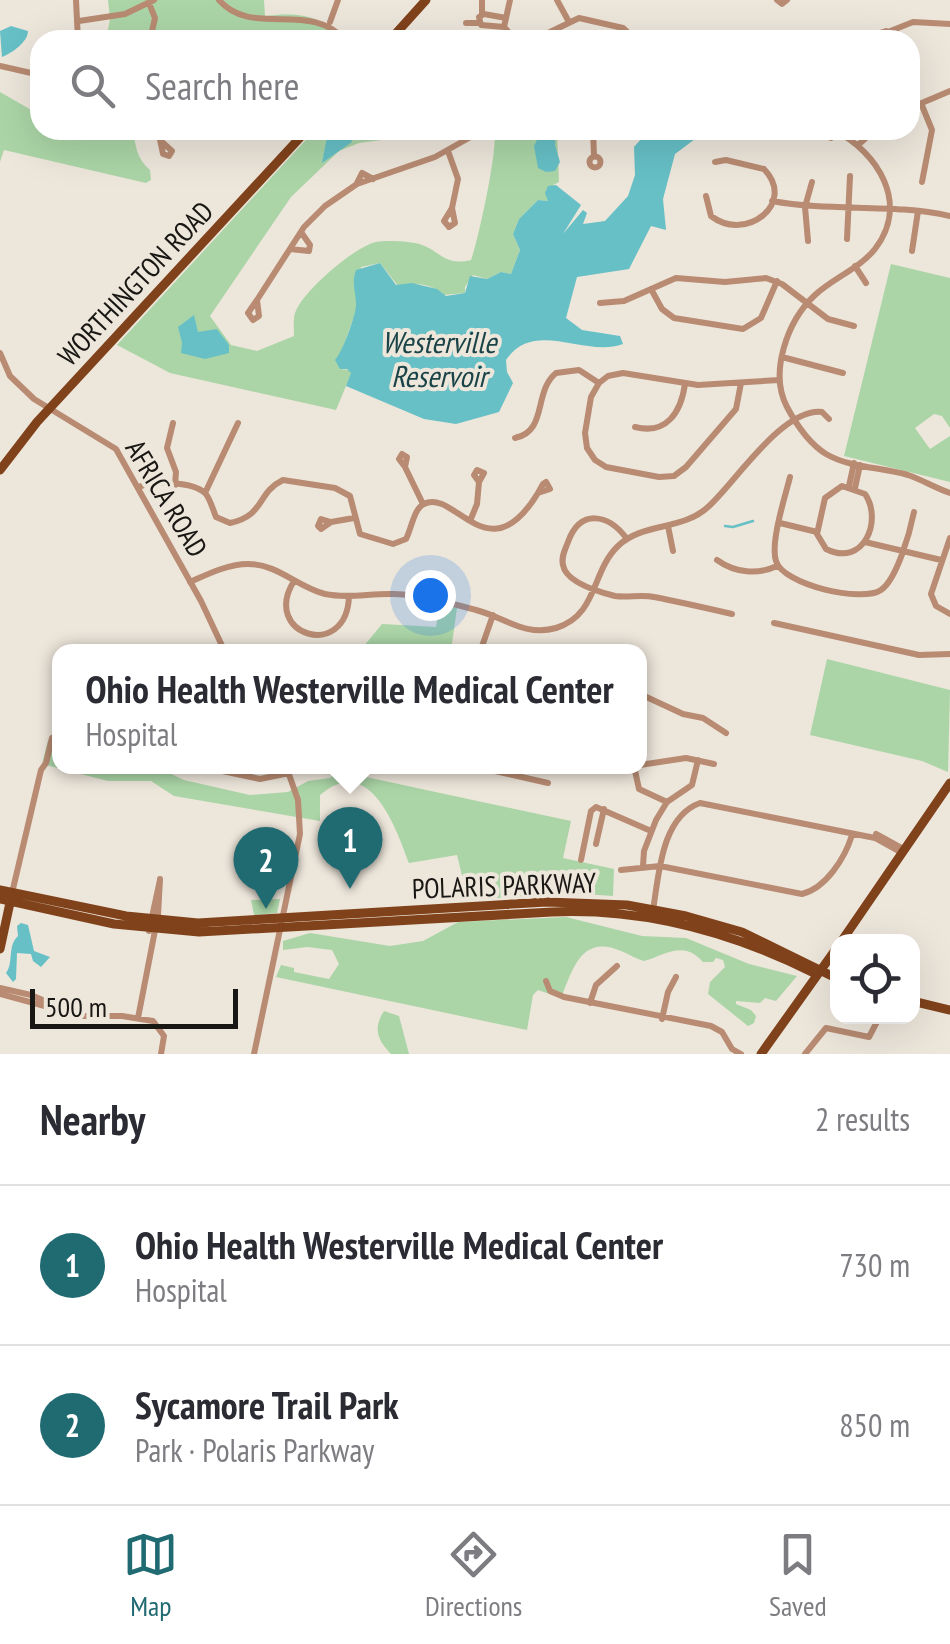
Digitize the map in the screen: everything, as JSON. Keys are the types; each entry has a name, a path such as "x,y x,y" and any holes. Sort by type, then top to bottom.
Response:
{"main road":[{"path":"399,30 426,0"},
{"name":"WORTHINGTON ROAD","path":"0,470 48,410 297,140"},
{"path":"846,934 946,798 950,783"},
{"name":"POLARIS PARKWAY","path":"0,890 7,898 100,921 112,919 200,932 552,902 717,924 752,936 830,978"},
{"path":"0,949 7,898"},
{"name":"POLARIS PARKWAY","path":"7,898 152,925"},
{"path":"761,1054 830,957"},
{"path":"920,1003 950,1010"}],"street":[{"path":"76,0 78,30"},
{"path":"219,0 242,15 289,12 330,22 337,30"},
{"path":"330,22 338,0"},
{"path":"481,19 482,0"},
{"path":"510,0 505,23 510,30"},
{"path":"556,0 563,4 569,22"},
{"path":"776,0 782,4 787,0"},
{"path":"79,20 125,14 152,2 152,30"},
{"path":"554,30 579,18 625,30"},
{"path":"466,23 481,19 505,23"},
{"path":"898,30 912,22 950,24"},
{"path":"0,66 30,73"},
{"path":"922,182 932,130 921,103 950,91"},
{"path":"257,300 318,211 356,184 448,151 466,140"},
{"path":"593,140 594,156"},
{"path":"848,140 858,144 883,175 890,211 881,240 856,266 808,303 782,357 779,380 785,403 820,450 857,464 907,475 950,493"},
{"path":"858,144 863,140"},
{"path":"448,151 458,179 452,208"},
{"path":"706,196 709,212 727,224 758,221 767,214 772,201 772,181 764,169 726,160 714,162"},
{"path":"846,238 850,176"},
{"path":"808,241 804,207 812,182"},
{"path":"772,201 804,207 918,211 950,216"},
{"path":"912,251 918,211"},
{"path":"290,250 309,251 310,245 301,232"},
{"path":"856,266 866,283"},
{"path":"600,303 624,301 683,278 725,282 760,278 777,281 828,319 854,326"},
{"path":"651,289 662,309 674,318 743,329 754,325 763,315 777,281"},
{"name":"AFRICA ROAD","path":"0,353 12,379 48,410 115,447 221,644"},
{"path":"782,357 842,373"},
{"path":"515,438 534,428 543,389 556,373 579,370 599,383"},
{"path":"741,383 740,400 732,414 682,471 664,478 606,467 589,453 585,433 591,397 599,383 613,374 686,384 779,380"},
{"path":"635,427 654,428 670,422 680,409 686,384"},
{"path":"192,584 228,566 253,564 276,570 320,592 349,596 404,594 493,615 528,630 554,628 579,614 596,589 608,559 627,540 704,511 760,448 796,420 817,411 829,419"},
{"path":"172,423 166,448 176,472 175,485"},
{"path":"238,423 205,493 216,517 230,523 254,514 274,484 298,480 347,492 363,536 397,544 408,536 423,504"},
{"path":"852,487 857,464"},
{"path":"405,467 423,504"},
{"path":"790,477 774,548 777,566 798,582 866,596 880,590 889,582 914,512"},
{"path":"138,487 154,482 205,493"},
{"path":"470,521 478,501 479,482"},
{"path":"852,487 865,494 872,506 865,542 852,554 834,554 821,544 817,532 827,495 835,488 852,487"},
{"path":"423,504 438,504 488,530 527,510 538,492"},
{"path":"330,522 354,518"},
{"path":"627,540 617,527 597,519 584,520 574,528 563,556 564,569 575,580 615,596 650,596 732,614"},
{"path":"780,524 817,532"},
{"path":"668,526 672,550"},
{"path":"950,538 930,594 936,606 950,614"},
{"path":"865,542 942,560"},
{"path":"718,560 726,566 754,572 777,566"},
{"path":"294,580 286,598 286,610 294,625 308,634 324,635 340,626 347,614 349,596"},
{"path":"483,644 493,615"},
{"path":"774,623 919,655 950,654"},
{"path":"647,697 703,718 726,733"},
{"path":"7,898 52,738"},
{"path":"647,764 678,758 714,764"},
{"path":"696,804 690,787 698,760"},
{"path":"237,774 260,779 275,774"},
{"path":"254,1054 300,826 298,800 288,774"},
{"path":"508,774 548,783"},
{"path":"637,774 638,790 668,802"},
{"path":"644,866 651,831 668,802 690,787"},
{"path":"652,913 660,866 674,826 696,804 712,803 856,836 884,836 904,852"},
{"path":"581,860 592,811 600,808 651,831"},
{"path":"596,844 600,808"},
{"path":"621,870 660,866 806,894 825,880 856,836"},
{"path":"138,1018 160,880 152,925"},
{"path":"590,1003 596,985 618,966"},
{"path":"662,1018 676,977"},
{"path":"546,981 555,994 714,1027 741,1054"},
{"path":"0,991 31,995 66,1012"},
{"path":"0,991 81,1016 138,1018 156,1023 164,1032 160,1054"},
{"path":"805,1054 826,1028 868,1036 875,1024"}],"green space":[{"path":"108,0 264,0 265,16 308,17 334,30 108,30"},
{"path":"0,92 30,109 30,140 135,140 151,180 146,183 4,150 0,162"},
{"path":"306,140 381,140 339,151 291,197 210,316 231,345 257,351 294,336 295,313 308,293 343,261 376,242 415,243 447,259 471,260 495,140 557,140 559,182 553,185 548,201 538,200 519,219 513,234 520,250 511,274 501,272 487,279 473,275 465,293 444,295 422,284 398,286 380,263 361,267 356,311 339,358 340,369 350,370 351,374 336,410 170,373 117,345"},
{"path":"891,264 950,278 950,428 942,416 934,414 915,428 930,449 950,436 950,482 844,456"},
{"path":"440,605 457,608 452,644 366,644 382,624 436,627"},
{"path":"827,659 950,690 948,772 922,761 810,735"},
{"path":"48,740 52,742 52,767 42,764"},
{"path":"81,774 171,774 250,795 288,792 308,781 352,774 571,821 563,858 614,869 613,896 570,893 468,900 457,855 409,863 378,800 367,788 353,783 338,784 320,795 320,821 174,796 151,781 108,781"},
{"path":"280,899 277,913 254,915 251,900"},
{"path":"566,917 642,936 686,938 749,964 797,976 776,1001 736,1001 756,1016 748,1026 708,994 710,982 725,967 723,960 703,962 682,950 644,961 608,947 597,947 588,950 575,965 561,998 538,990 533,995 527,1030 276,977 281,965 294,968 294,972 329,979 339,964 332,950 283,950 283,941 310,933 390,946 423,941 458,922"},
{"path":"384,1011 399,1016 409,1054 391,1054 382,1044 378,1028"}],"water":[{"path":"11,26 28,31 27,35 19,47 2,57 0,31"},
{"path":"326,140 352,140 352,142 322,163"},
{"path":"537,140 555,140 560,162 555,171 538,168 534,146"},
{"name":"Westerville Reservoir","path":"640,140 694,140 675,154 663,199 666,230 651,226 629,269 577,277 566,318 582,330 620,336 623,344 608,347 545,340 517,348 506,360 513,383 499,412 456,424 424,419 346,386 351,373 340,369 335,360 355,310 356,270 380,263 396,285 412,283 437,289 446,296 465,293 470,276 487,279 501,272 511,274 520,250 513,234 519,219 538,200 548,201 548,186 556,185 581,205 563,234 583,210 587,213 583,224 605,221 628,196 635,175 634,147"},
{"path":"194,315 198,332 217,329 229,345 229,353 205,359 181,353 178,327"},
{"path":"21,923 28,925 34,951 50,957 41,967 31,954 17,953 13,982 6,973"}],"waterway":[{"path":"725,526 753,521"}],"place":[{"name":"Ohio Health Westerville Medical Center","path":"350,889"},
{"name":"Sycamore Trail Park","path":"266,909"}]}
